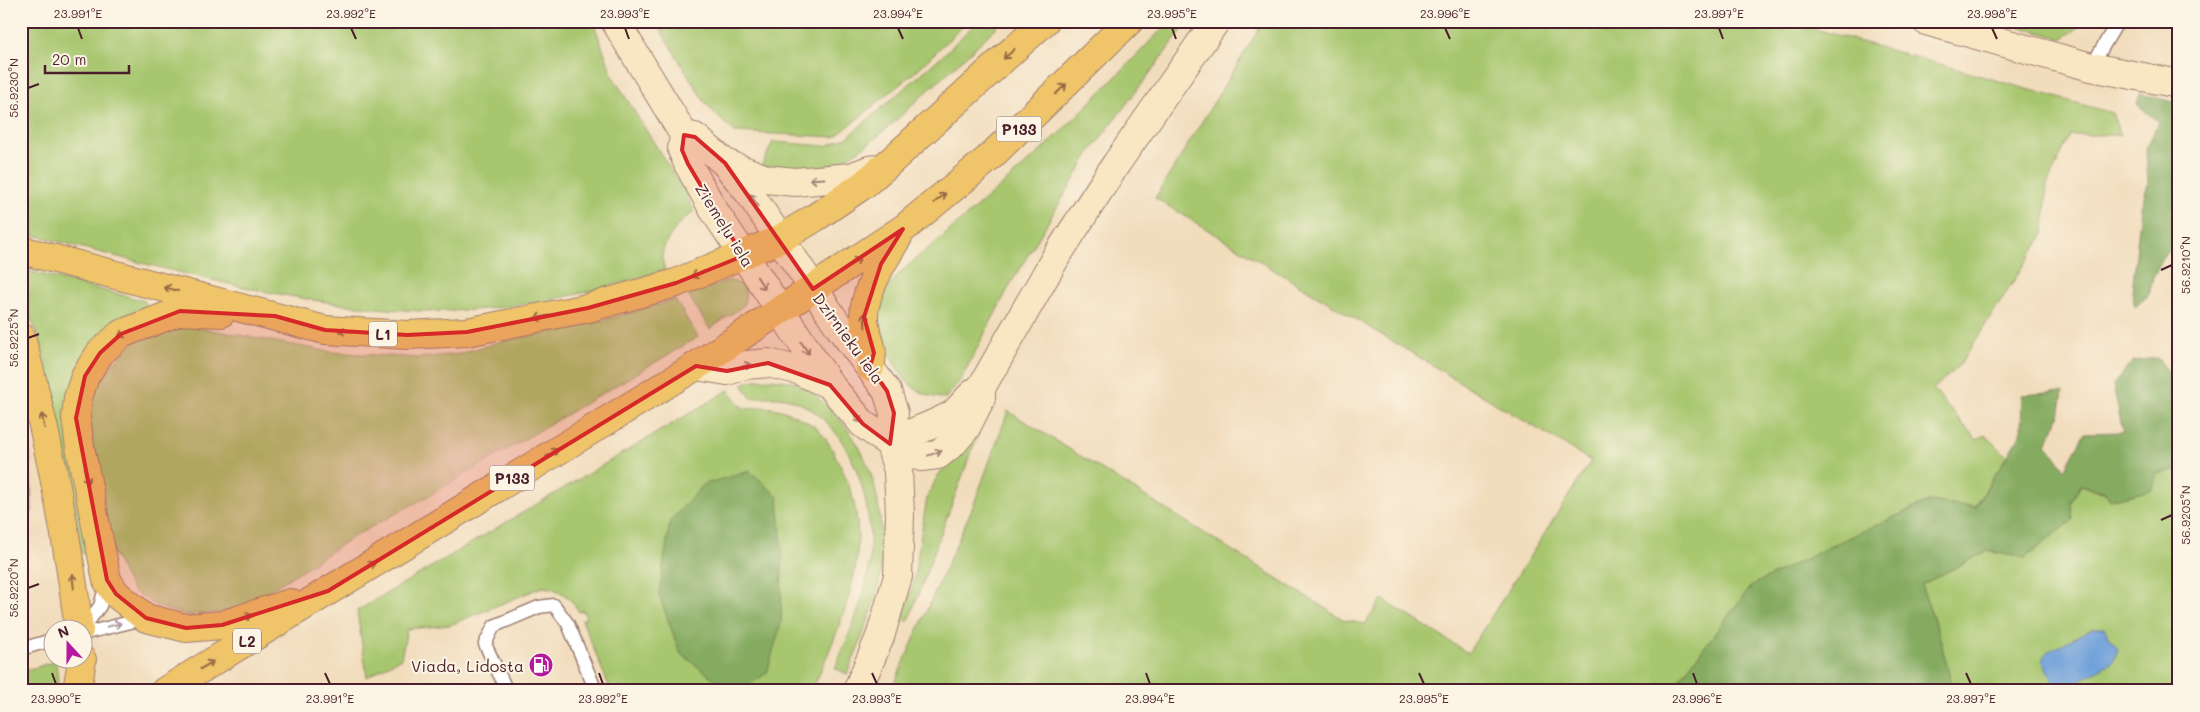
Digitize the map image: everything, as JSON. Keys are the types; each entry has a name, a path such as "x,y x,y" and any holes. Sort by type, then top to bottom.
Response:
{"main road":[{"path":"780,239 863,185 1045,21"},
{"name":"P133","path":"107,580 116,594 146,618 186,628 222,626 328,591 696,366 903,229 988,159 1129,21"},
{"path":"870,367 874,353 865,324 867,302 881,264 903,229"},
{"name":"L1","path":"21,250 325,330 406,336 467,332 588,308 676,283 780,239"},
{"path":"107,580 80,447 76,418 78,398 85,376 100,353 121,334 180,311 275,316"},
{"path":"21,337 39,403 67,542 77,620"},
{"name":"L2","path":"166,691 328,591"},
{"path":"78,691 81,670"}],"street":[{"name":"Ziemeļu iela","path":"615,21 684,135 682,150 688,164 743,256 779,311"},
{"path":"779,311 830,385 863,424 890,444 908,433 952,415 969,395 981,388 1056,257 1116,164 1216,21"},
{"path":"1926,21 2091,67 2179,84"},
{"name":"Ziemeļu iela","path":"684,135 695,137 726,162 780,239"},
{"path":"726,162 766,178 795,182 819,179 835,180 882,168"},
{"name":"Dzirnieku iela","path":"780,239 887,391 894,414 890,444 898,470 900,514 898,576 880,637 857,691"},
{"path":"696,366 727,371 746,365 768,363 798,370 830,385"}],"lane":[{"path":"2091,67 2118,21"},
{"path":"90,620 100,606 107,580"},
{"path":"507,691 486,644 494,626 539,607 554,605 568,624 596,691"},
{"name":"P133","path":"92,630 146,618"},
{"path":"21,649 42,643"}],"highlighted area":[{"path":"684,135 695,137 725,163 813,289 903,229 881,264 864,317 874,353 870,367 887,391 894,413 890,444 863,424 830,385 768,363 727,371 696,366 328,591 222,625 186,628 146,618 116,594 107,580 76,418 85,376 100,353 121,334 180,311 275,316 325,330 407,335 467,332 588,308 676,283 743,256 688,164 682,150"}],"green space":[{"path":"21,21 593,21 613,77 687,196 694,212 678,225 665,245 662,258 665,270 568,296 502,307 469,310 402,310 306,299 210,280 21,232"},
{"path":"655,21 968,21 915,72 835,137 735,132 704,101"},
{"path":"978,21 1003,21 888,128 862,148 835,163 813,170 761,167 773,142 826,146 848,137 942,56"},
{"path":"1170,21 1189,21 1091,151 1010,285 961,379 946,398 924,394 911,386 897,368 888,351 879,325 880,307 883,297 894,280 1044,148"},
{"path":"1264,21 1787,21 2112,113 2120,135 2070,135 2047,185 2044,234 1959,366 1933,389 1977,440 1985,434 2007,456 1974,507 1929,501 1751,586 1671,691 891,691 974,504 1008,411 1344,620 1365,624 1382,599 1468,653 1591,461 1155,198"},
{"path":"2002,21 2088,21 2062,39"},
{"path":"2140,94 2179,103 2179,242 2165,254 2153,277 2149,295 2135,307 2132,292 2141,207 2148,184 2146,150 2158,122 2137,104"},
{"path":"21,269 145,301 147,308 117,322 102,336 80,362 91,552 81,554 50,379 40,340 21,297"},
{"path":"728,280 741,284 746,291 744,305 710,329 688,295"},
{"path":"675,300 698,337 430,495 353,537 247,605 230,612 186,615 158,607 132,590 113,553 88,418 91,396 104,372 135,341 173,326 196,327 331,352 419,358 459,354 499,342 584,325"},
{"path":"2157,358 2179,384 2179,470 2157,474 2152,490 2110,500 2105,492 2081,485 2071,502 2073,520 2025,558 1987,551 1921,585 1939,635 1951,682 1944,691 1671,691 1751,586 1839,542 1929,501 1975,507 2021,434 2022,395 2063,392 2059,417 2046,444 2065,469 2085,433 2123,432 2113,385 2133,361"},
{"path":"772,379 800,384 836,415 848,429 865,458 876,491 881,527 882,565 880,579 873,607 847,674 835,668 862,600 870,556 870,534 862,488 854,465 843,444 829,425 812,410 782,397 751,398 742,384 754,380"},
{"path":"21,381 28,410 32,511 21,538"},
{"path":"729,390 744,408 763,407 781,410 813,425 833,451 851,492 857,521 857,550 853,579 836,635 812,691 611,691 582,620 586,618 583,610 579,612 572,602 559,591 542,587 450,625 407,629 401,658 367,677 357,611"},
{"path":"978,434 908,622 903,618 913,584 927,498 937,477 961,448"},
{"path":"2179,470 2179,685 2172,691 1944,691 1951,682 1939,635 1921,585 1987,551 2025,558 2071,502 2081,485 2105,493 2157,474"},
{"path":"750,471 778,497 782,550 781,623 767,673 739,691 730,691 680,653 659,595 670,521 704,484"},
{"path":"42,665 42,670 57,670 58,684 56,691 21,691 21,672"}],"water":[{"path":"2093,628 2104,628 2118,649 2113,662 2068,687 2054,684 2043,661 2047,652"}],"place":[{"name":"Viada, Lidosta","path":"541,665"}]}
